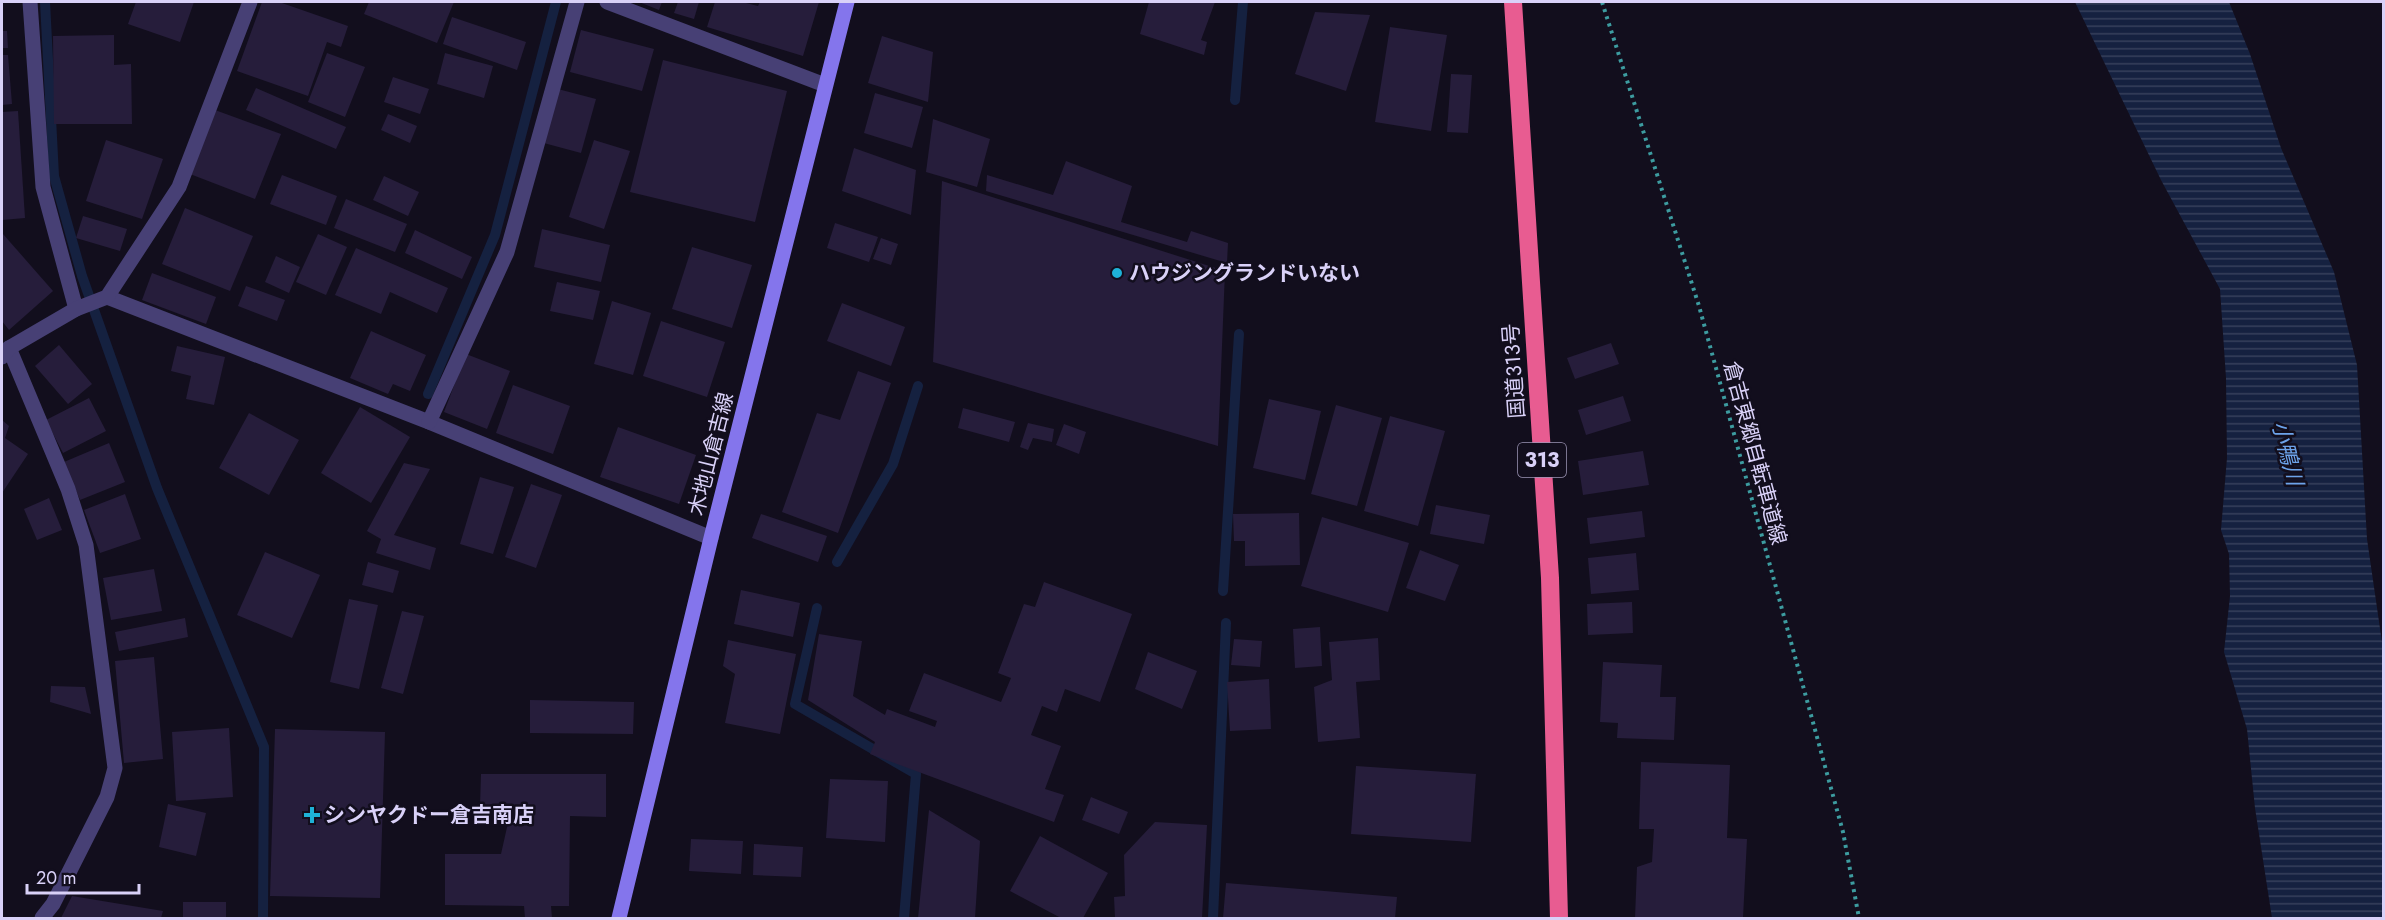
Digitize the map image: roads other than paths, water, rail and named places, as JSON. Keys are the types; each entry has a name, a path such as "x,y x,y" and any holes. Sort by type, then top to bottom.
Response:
{"highway":[{"name":"国道313号","path":"1513,2 1550,578 1559,918"}],"main road":[{"name":"木地山倉吉線","path":"619,918 711,538 847,2"}],"street":[{"path":"30,2 43,187 76,309"},
{"path":"42,918 53,904 107,797 115,768 86,545 68,489 5,353 76,309 108,297 179,187 250,2"},
{"path":"429,422 507,252 577,2"},
{"path":"607,2 825,85"},
{"path":"108,297 429,422 711,538"}],"water":[{"name":"小鴨川","path":"2075,2 2229,2 2250,54 2281,148 2334,272 2357,365 2367,539 2384,656 2383,918 2272,918 2255,808 2247,729 2224,652 2230,596 2229,554 2221,530 2227,458 2226,378 2220,289 2161,180"}],"waterway":[{"path":"45,2 54,176 82,276 157,488 264,747 263,918"},
{"path":"428,394 495,235 556,2"},
{"path":"1235,100 1243,2"},
{"path":"1223,591 1239,334"},
{"path":"837,562 893,464 918,386"},
{"path":"817,608 795,704 916,774 904,918"},
{"path":"1213,918 1226,623"}],"place":[{"name":"ハウジングランドいない","path":"1117,273"},
{"name":"シンヤクドー倉吉南店","path":"312,815"}]}
